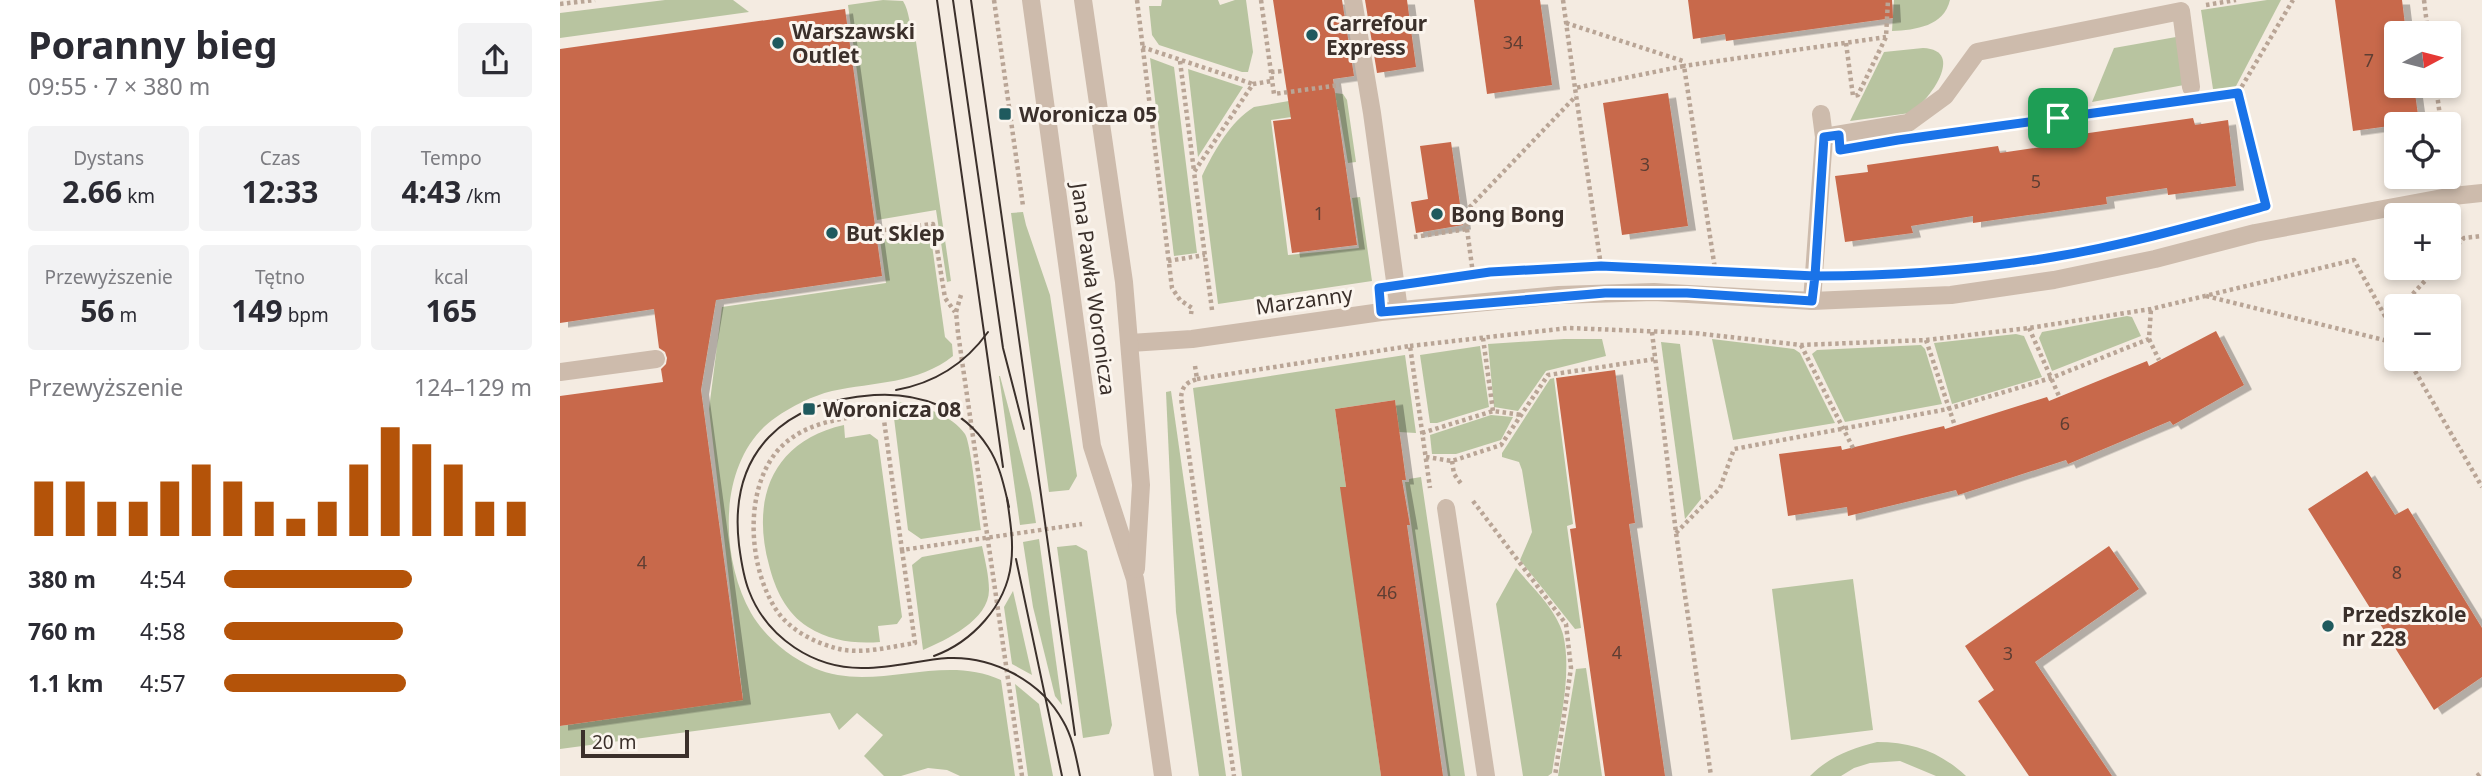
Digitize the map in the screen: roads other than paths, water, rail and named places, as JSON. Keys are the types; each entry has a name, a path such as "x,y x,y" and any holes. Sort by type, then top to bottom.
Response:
{"street":[{"name":"Jana Pawła Woronicza","path":"1031,0 1092,446 1135,579 1163,776"},
{"name":"Jana Pawła Woronicza","path":"1083,0 1124,282 1130,343 1142,485 1135,579"},
{"path":"1088,37 1091,0"},
{"path":"1353,0 1389,241 1390,311"},
{"path":"1832,136 1908,123 1945,96 1978,52 2181,11 2192,94"},
{"path":"1812,301 1832,136 1821,114"},
{"name":"Marzanny","path":"1130,343 1192,339 1390,311 1605,293 1687,293 1812,301 1951,295 2054,281 2255,233 2482,193"},
{"path":"560,372 656,359"},
{"path":"1439,503 1486,776"}],"tram line":[{"path":"937,0 1003,467"},
{"path":"953,0 1003,348 1024,429"},
{"path":"971,0 1075,735"},
{"path":"896,390 924,382 948,370 969,354 988,332"},
{"path":"1009,507 996,461 988,447 978,433 953,413 938,405 907,396 874,395 842,399 789,420 769,437 753,458 743,483 738,512 739,545 745,580 757,608 780,636 794,648 827,663 845,667 875,668 965,658 982,661 1014,674 1029,683 1054,707 1072,741 1080,776"},
{"path":"934,656 974,632 1002,594 1012,556 1007,498"},
{"path":"1016,559 1062,776"}],"place":[{"name":"Carrefour Express","path":"1312,35"},
{"name":"Warszawski Outlet","path":"778,43"},
{"name":"Woronicza 05","path":"1005,114"},
{"name":"Bong Bong","path":"1437,214"},
{"name":"But Sklep","path":"832,233"},
{"name":"Woronicza 08","path":"809,409"},
{"name":"Przedszkole nr 228","path":"2328,626"}]}
